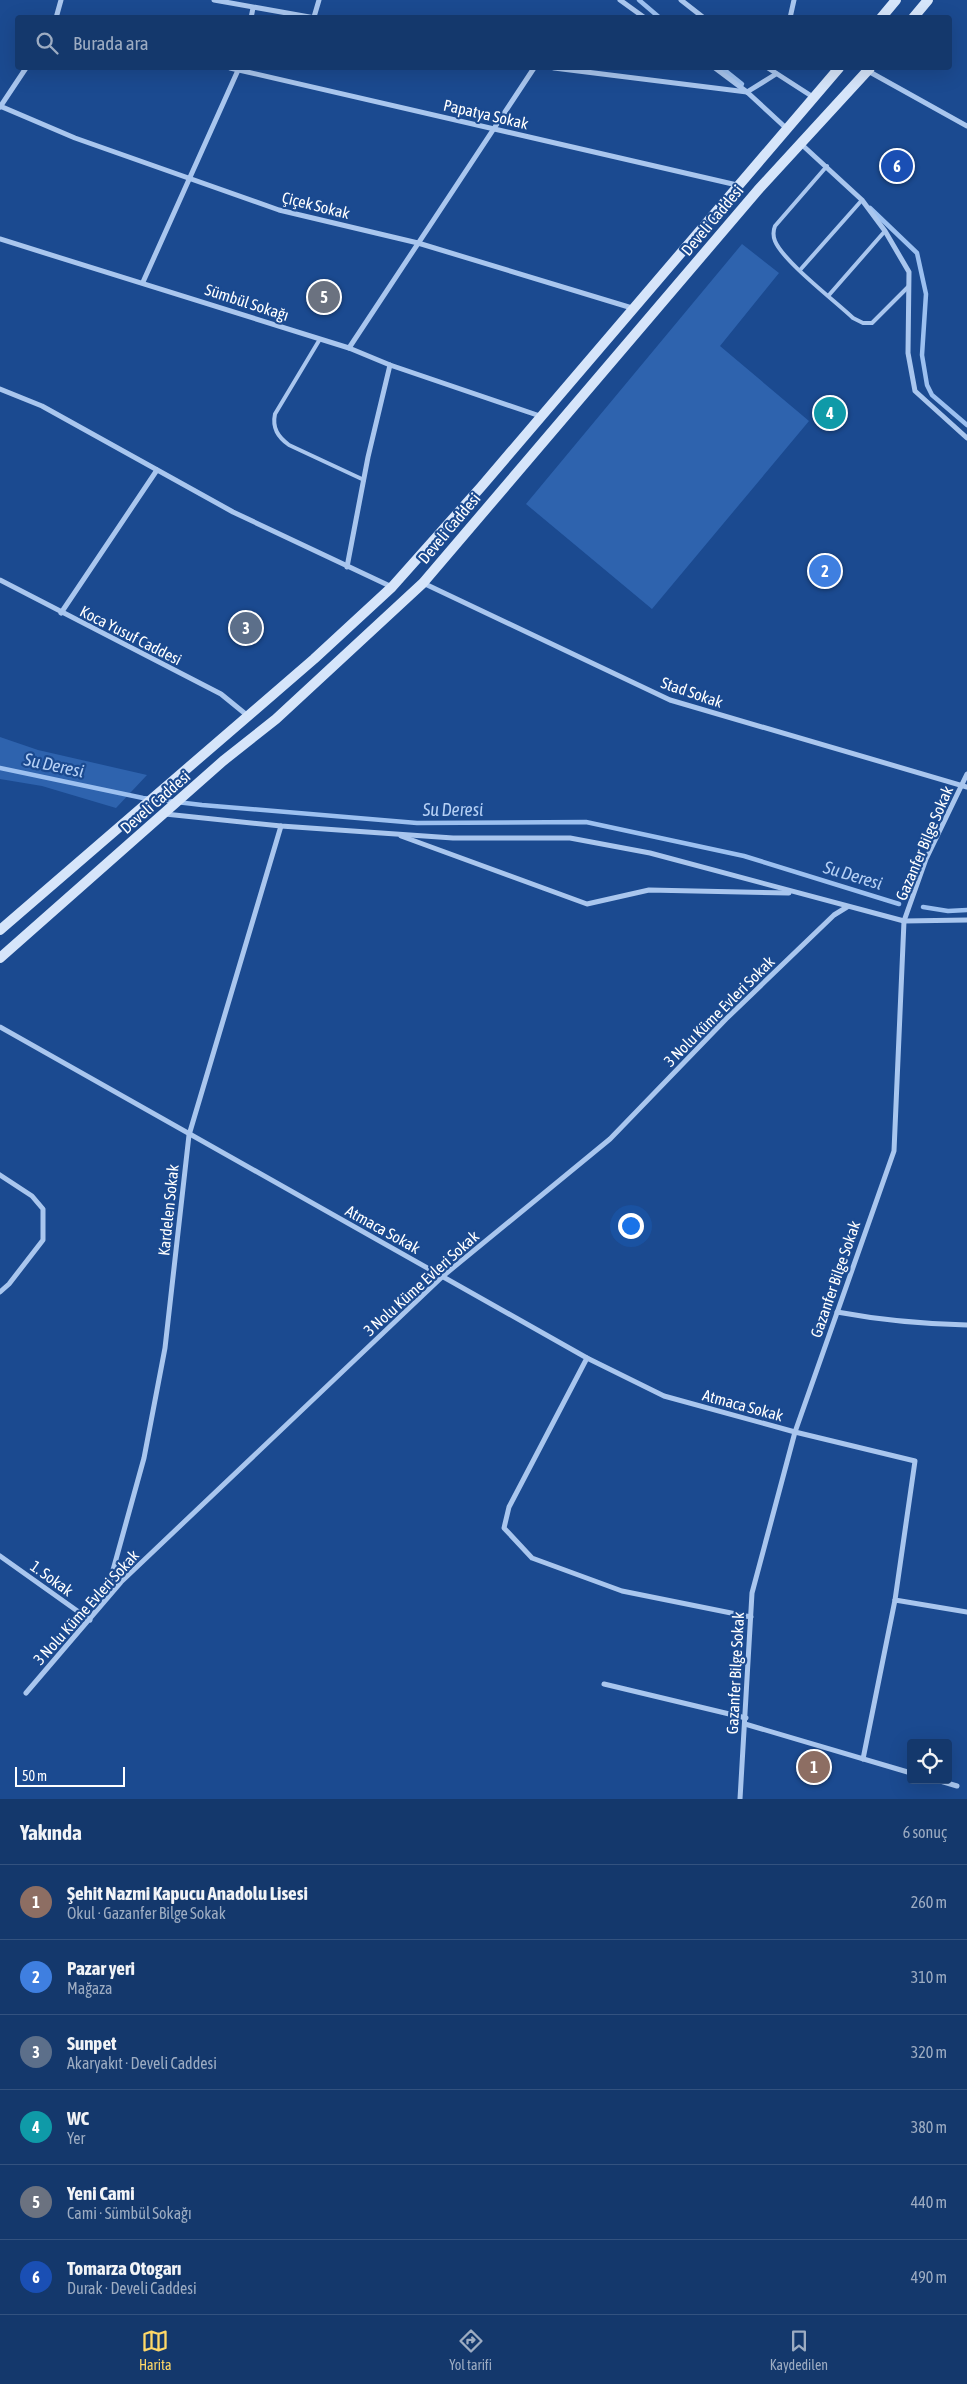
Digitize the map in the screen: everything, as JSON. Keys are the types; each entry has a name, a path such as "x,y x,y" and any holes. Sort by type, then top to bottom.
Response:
{"main road":[{"path":"884,15 896,0"},
{"path":"916,15 928,0"},
{"name":"Develi Caddesi","path":"0,930 248,716 392,587 837,70"},
{"name":"Develi Caddesi","path":"0,958 194,787 276,719 423,583 799,142 868,70"}],"street":[{"path":"57,15 61,0"},
{"path":"214,0 301,15"},
{"path":"315,15 318,0"},
{"path":"620,0 641,15"},
{"path":"682,0 700,15"},
{"path":"791,15 794,0"},
{"path":"252,15 253,8"},
{"path":"0,106 25,70"},
{"path":"143,282 239,70"},
{"name":"Papatya Sokak","path":"243,70 737,185"},
{"path":"349,348 533,70"},
{"path":"570,70 747,92 777,71 813,97"},
{"path":"718,70 747,92 786,128"},
{"path":"871,70 967,126"},
{"name":"Çiçek Sokak","path":"0,106 75,138 279,210 418,243 632,308"},
{"path":"799,142 862,200 885,231 909,272 908,352 915,391 967,438"},
{"name":"Sümbül Sokağı","path":"0,239 143,282 349,348 390,365 540,416"},
{"path":"348,567 364,480 390,365"},
{"path":"0,389 42,406 233,512 392,587"},
{"path":"61,613 157,470"},
{"name":"Koca Yusuf Caddesi","path":"0,580 221,694 248,716"},
{"name":"Stad Sokak","path":"423,583 670,700 964,787"},
{"name":"Gazanfer Bilge Sokak","path":"740,1799 752,1593 795,1432 894,1152 904,921 926,859 964,787 967,774"},
{"path":"168,811 281,826 453,838 570,838 650,854 904,921 967,920"},
{"name":"Kardelen Sokak","path":"104,1603 144,1458 166,1348 189,1135 281,826"},
{"path":"396,834 587,904 649,890 798,893"},
{"name":"3 Nolu Küme Evleri Sokak","path":"26,1693 121,1582 443,1276 610,1139 726,1019 834,916 848,907"},
{"name":"Atmaca Sokak","path":"0,1026 189,1135 587,1358 664,1396 795,1432 915,1461 895,1600"},
{"path":"0,1175 32,1196 42,1209 43,1240 9,1284 0,1292"},
{"path":"837,1312 882,1320 967,1325"},
{"path":"587,1358 509,1507 504,1528 532,1558 622,1591 751,1618"},
{"name":"1. Sokak","path":"0,1556 90,1620"},
{"path":"863,1759 895,1600 967,1612"},
{"path":"604,1684 746,1721 907,1772"},
{"path":"950,1784 957,1786"}],"lane":[{"path":"827,166 779,220 773,232 775,242 783,255 854,318 863,323 872,324 909,286"},
{"path":"800,270 862,200"},
{"path":"829,295 885,231"},
{"path":"320,339 275,414 274,424 281,439 289,445 364,480"}],"shaded area":[{"path":"742,244 779,273 720,346 809,421 652,609 526,504"},
{"path":"0,737 38,750 147,775 116,808 42,786 0,779"}],"waterway":[{"path":"639,0 656,15"},
{"path":"724,70 742,84"},
{"path":"870,208 917,253 926,294 922,355 927,385 932,395 967,425"},
{"name":"Su Deresi","path":"0,768 143,798 202,805 417,823 586,822 744,856 899,904"},
{"name":"Su Deresi","path":"923,907 948,911 967,910"}],"place":[{"name":"Tomarza Otogarı","path":"897,166"},
{"name":"Yeni Cami","path":"324,297"},
{"name":"WC","path":"830,413"},
{"name":"Pazar yeri","path":"825,571"},
{"name":"Sunpet","path":"246,628"},
{"name":"Şehit Nazmi Kapucu Anadolu Lisesi","path":"814,1767"}]}
